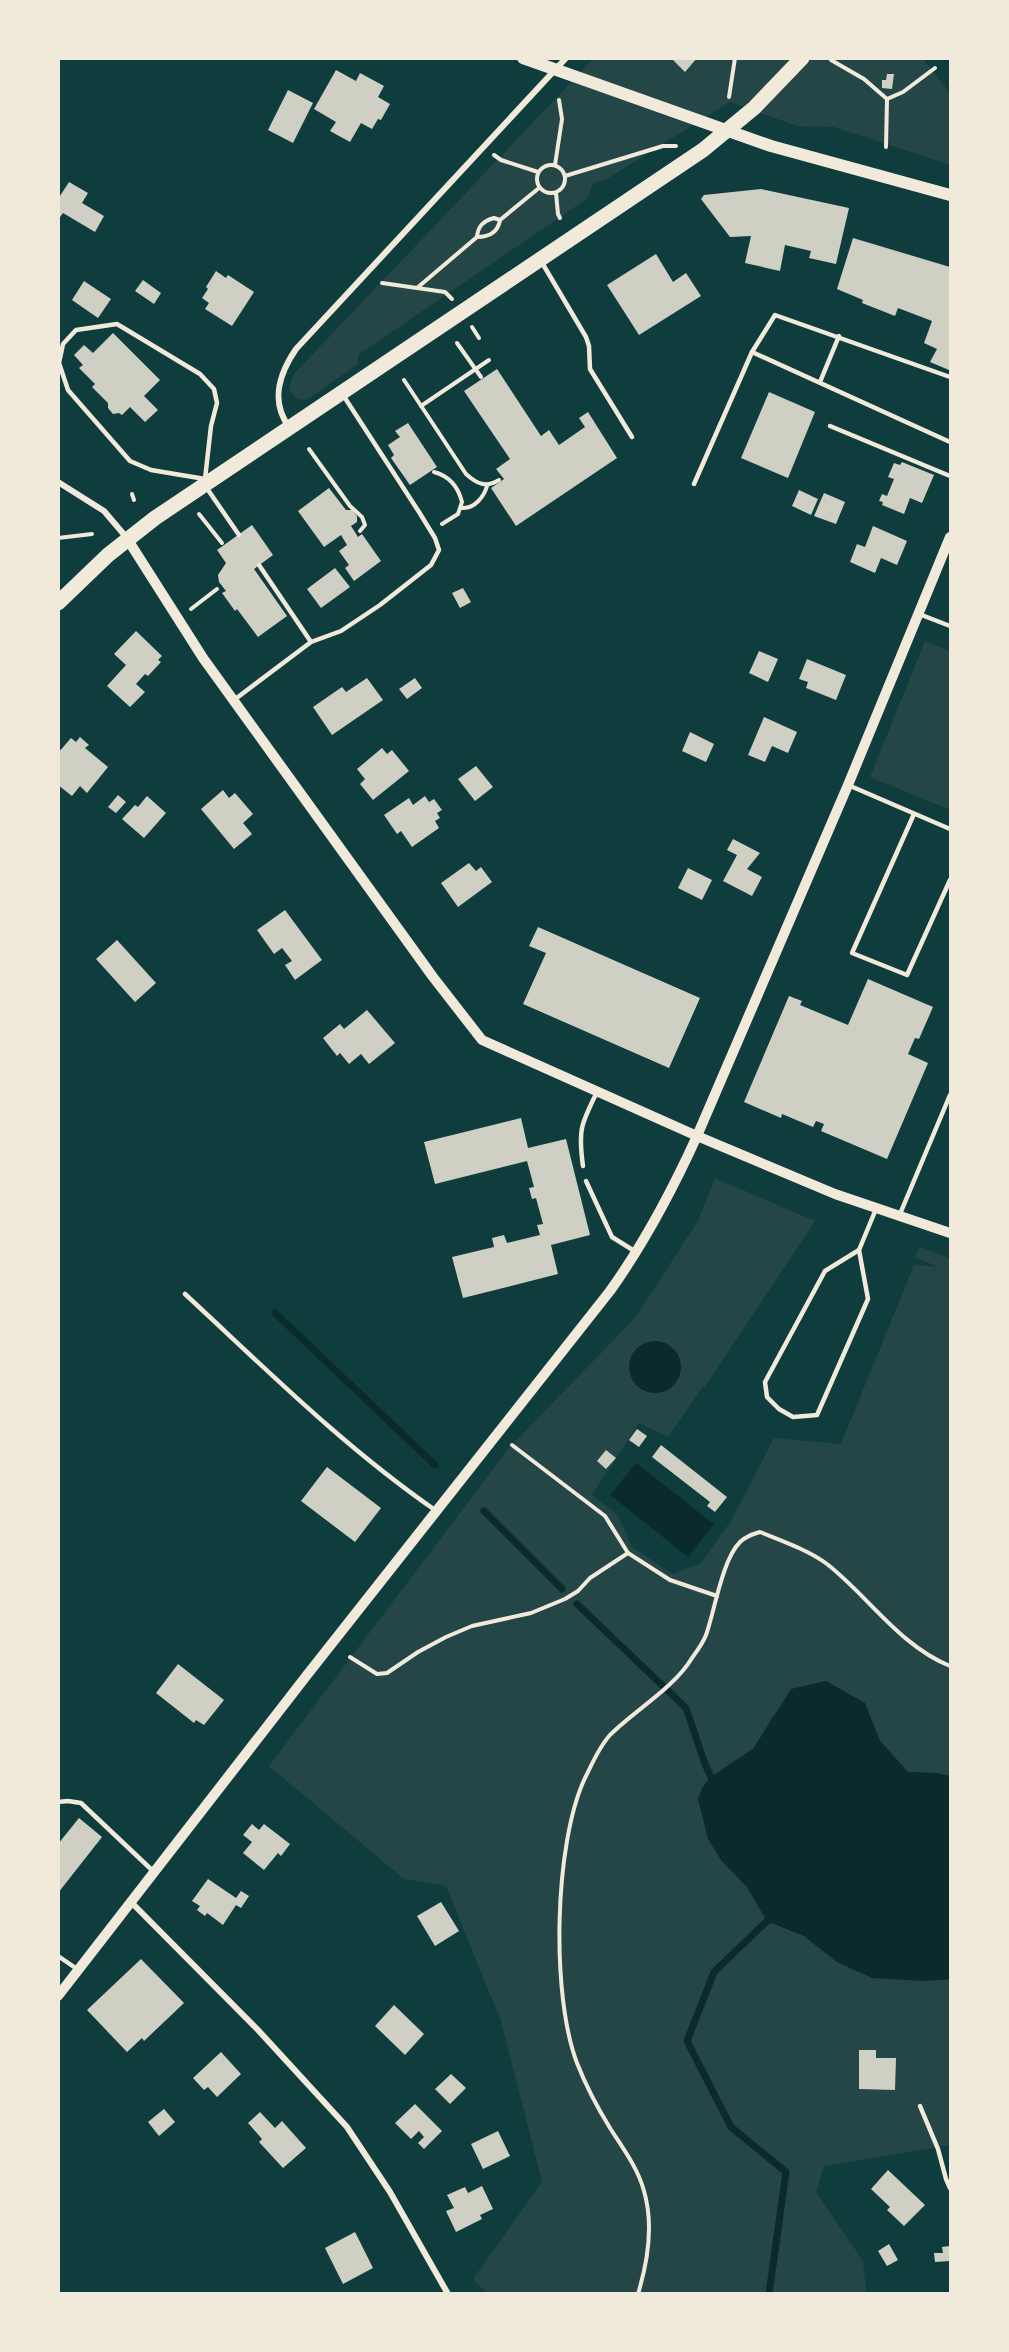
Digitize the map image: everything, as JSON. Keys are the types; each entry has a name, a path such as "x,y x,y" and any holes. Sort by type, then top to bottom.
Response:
{"main road":[{"path":"523,58 790,152 951,195"},
{"path":"58,603 108,555 154,518 205,482 702,150 754,108 802,58"}],"street":[{"path":"290,427 282,418 277,392 285,364 296,349 566,58"},
{"path":"58,482 104,511 128,540 203,658 433,977 482,1040 697,1136 876,1209 951,1233"},
{"path":"58,1996 307,1675 610,1291 637,1253 672,1191 697,1136 848,785 951,537"},
{"path":"132,1903 266,2038 347,2127 390,2192 448,2294"}],"lane":[{"path":"539,259 586,337 589,346 590,369 632,437"},
{"path":"694,484 752,352 775,315 951,377"},
{"path":"205,482 151,470 130,461 75,399 68,390 59,363 63,344 76,330 117,324 200,374 214,389 216,403 205,482 239,535"},
{"path":"820,382 839,336"},
{"path":"752,352 951,442"},
{"path":"233,700 311,642 341,631 380,605 431,565 438,550 431,531 341,393"},
{"path":"830,426 951,476"},
{"path":"259,565 311,642"},
{"path":"919,614 951,626"},
{"path":"848,785 951,829"},
{"path":"914,814 852,953 907,975 951,880"},
{"path":"583,1166 579,1140 581,1124 597,1092"},
{"path":"899,1217 951,1095"},
{"path":"586,1181 612,1237 637,1253"},
{"path":"859,1250 825,1271 765,1382 766,1397 779,1409 793,1417 817,1415 868,1299 859,1250 876,1209"},
{"path":"185,1294 328,1427 398,1485 437,1512"},
{"path":"58,1802 81,1803 155,1873"},
{"path":"58,1956 79,1970"},
{"path":"920,2106 951,2188"}],"path":[{"path":"729,98 735,58"},
{"path":"831,60 864,79 887,99"},
{"path":"887,99 903,92 935,68"},
{"path":"886,147 887,99"},
{"path":"555,165 562,119 559,100"},
{"path":"565,176 663,146 676,146"},
{"path":"484,147 501,160 538,172"},
{"path":"545,165 555,165 565,176 563,186 556,193 547,193 539,188 536,180 538,172 545,165"},
{"path":"477,237 486,237 493,233 499,227 500,220 539,188"},
{"path":"556,193 560,218"},
{"path":"417,288 477,237 482,224 494,218 500,220"},
{"path":"382,283 445,292 453,300"},
{"path":"472,327 479,338"},
{"path":"457,344 481,377"},
{"path":"421,406 489,360"},
{"path":"405,380 466,474 479,484 487,486"},
{"path":"309,449 350,506 362,517 365,525 360,531"},
{"path":"431,531 458,514 462,508 460,496 452,482 447,477 434,472"},
{"path":"462,508 473,506 487,486 499,480"},
{"path":"132,494 134,500"},
{"path":"199,514 222,543"},
{"path":"58,538 92,534"},
{"path":"190,610 217,589"},
{"path":"512,1445 605,1516 628,1553 669,1580 717,1596"},
{"path":"638,2294 649,2254 649,2220 644,2191 622,2146 592,2097 576,2062 564,2019 560,1974 560,1912 567,1848 584,1780 597,1754 609,1737 686,1669 705,1637 734,1550 741,1540 760,1532 825,1562 908,1640 929,1656 951,1666"},
{"path":"351,1658 377,1674 387,1673 446,1636 472,1626 531,1613 565,1599 578,1591 590,1578 628,1553"}],"shaded area":[{"path":"593,59 923,59 950,93 950,165 834,127 797,126 730,102 605,180 592,185 588,198 358,355 358,364 308,399 301,400 294,396 289,388 293,375"},
{"path":"925,641 950,651 950,810 870,777"},
{"path":"715,1178 815,1221 704,1388 704,1385 668,1437 639,1423 592,1495 618,1515 632,1547 673,1574 701,1563 731,1521 774,1438 841,1444 914,1265 939,1267 914,1257 920,1247 950,1258 950,1776 908,1772 880,1741 865,1703 773,1715 754,1748 711,1777 721,1860 747,1887 767,1921 804,1936 837,1962 924,1981 950,1979 950,2145 824,2166 816,2192 863,2261 866,2293 487,2293 473,2279 542,2182 501,2021 446,1886 404,1879 269,1766 508,1449 635,1318 698,1221"},
{"path":"650,1341 660,1341 674,1348 681,1367 674,1386 660,1393 650,1393 640,1389 633,1382 629,1372 629,1362 633,1352 640,1345"},
{"path":"636,1463 714,1524 688,1557 610,1495"},
{"path":"826,1681 865,1703 880,1741 908,1772 950,1776 950,1979 924,1981 872,1978 837,1962 804,1936 767,1921 747,1887 721,1860 708,1839 698,1799 702,1788 711,1777 754,1748 791,1689"}],"building":[{"path":"671,58 697,58 685,72"},
{"path":"336,70 356,81 360,73 384,86 378,97 390,104 381,120 378,119 372,129 361,123 350,142 330,131 336,122 314,109"},
{"path":"887,74 894,74 892,89 882,88 882,80 886,80"},
{"path":"288,90 313,103 293,143 268,130"},
{"path":"69,182 88,193 82,203 104,216 95,232 63,213 58,220 58,199"},
{"path":"761,189 849,208 836,264 809,258 811,251 785,245 780,271 745,263 751,236 730,237 701,199 704,195"},
{"path":"853,238 950,267 949,370 930,362 937,349 924,343 932,321 898,308 895,316 862,303 863,300 837,289"},
{"path":"656,254 673,282 686,273 701,296 639,335 607,285"},
{"path":"216,271 226,278 228,275 254,292 232,326 205,309 209,303 202,298"},
{"path":"143,280 161,293 154,304 135,291"},
{"path":"84,281 111,299 98,318 72,300"},
{"path":"113,333 160,380 144,396 158,410 145,422 130,407 122,415 113,414 108,408 108,403 92,387 95,384 79,368 83,365 74,355 84,345 93,353"},
{"path":"497,369 541,436 549,430 559,445 585,427 579,418 588,412 617,458 516,526 491,488 504,479 496,469 510,459 464,391"},
{"path":"769,392 815,412 788,478 741,458"},
{"path":"408,423 437,467 410,485 391,458 394,455 388,445 400,437 395,431"},
{"path":"902,462 934,475 922,503 910,498 904,514 882,505 883,502 879,501 882,494 887,496 894,479 888,477 894,463 900,465"},
{"path":"329,488 346,510 352,510 357,516 357,522 351,526 358,537 362,534 381,561 354,581 345,568 349,565 339,551 347,545 341,535 324,547 298,511"},
{"path":"799,490 818,499 811,515 792,506"},
{"path":"824,493 845,502 836,524 814,516"},
{"path":"252,525 273,555 254,569 287,616 258,637 222,593 226,591 219,582 218,575 226,563 217,550"},
{"path":"873,526 907,541 897,565 881,558 875,573 850,562 857,544 865,547"},
{"path":"335,568 350,587 321,608 307,589"},
{"path":"463,588 471,602 460,608 452,593"},
{"path":"136,631 162,656 158,660 161,662 148,676 145,674 136,684 145,692 130,707 107,686 126,665 114,654"},
{"path":"759,651 778,659 768,682 749,673"},
{"path":"807,659 846,675 836,700 806,688 808,682 799,679"},
{"path":"367,678 383,700 332,735 313,707 342,687 346,692"},
{"path":"415,678 422,688 407,699 399,689"},
{"path":"764,717 797,732 788,753 772,746 765,762 748,755"},
{"path":"690,732 714,744 706,762 682,751"},
{"path":"80,737 89,745 85,748 108,767 87,793 80,786 72,796 58,785 58,753 71,738 76,742"},
{"path":"382,748 387,754 392,750 409,771 373,800 360,784 365,779 357,769"},
{"path":"476,766 493,787 475,801 458,779"},
{"path":"223,790 229,798 235,793 253,814 243,823 252,834 234,849 201,809"},
{"path":"118,795 126,802 116,813 108,807"},
{"path":"147,796 166,813 144,838 122,819 135,805 138,807"},
{"path":"425,796 429,802 434,799 442,810 437,813 440,818 435,821 439,828 412,847 401,831 397,834 384,815 409,798 413,805"},
{"path":"733,839 760,853 747,869 762,877 752,896 723,881 737,855 727,850"},
{"path":"469,863 476,871 481,867 492,882 458,907 441,883"},
{"path":"688,868 712,880 702,900 678,888"},
{"path":"285,910 322,960 295,980 285,965 292,961 282,948 274,954 257,930"},
{"path":"538,927 700,998 669,1068 523,1004 546,953 529,946"},
{"path":"117,940 156,983 135,1002 96,959"},
{"path":"868,979 933,1007 919,1039 915,1038 908,1054 928,1063 887,1159 821,1131 824,1124 816,1121 813,1127 782,1114 781,1118 744,1102 789,996 802,1001 800,1005 848,1025"},
{"path":"367,1010 395,1043 369,1064 361,1054 349,1064 340,1053 337,1056 323,1038 340,1024 344,1029"},
{"path":"521,1118 528,1148 566,1139 590,1235 551,1245 558,1274 463,1298 452,1257 494,1247 492,1238 504,1235 507,1243 540,1235 537,1225 543,1224 536,1198 532,1199 529,1188 534,1187 527,1161 435,1184 424,1142"},
{"path":"637,1429 647,1436 639,1447 629,1440"},
{"path":"661,1445 727,1497 715,1512 707,1506 710,1502 652,1457"},
{"path":"606,1450 616,1458 606,1469 597,1461"},
{"path":"327,1467 381,1508 355,1542 301,1501"},
{"path":"178,1664 224,1700 204,1725 196,1720 194,1723 156,1693"},
{"path":"79,1818 102,1837 58,1893 58,1844"},
{"path":"252,1824 259,1830 264,1824 290,1844 281,1856 278,1853 264,1870 243,1853 252,1842 243,1835"},
{"path":"208,1879 236,1898 241,1891 249,1896 241,1908 236,1905 223,1925 207,1913 205,1916 197,1910 200,1906 192,1901"},
{"path":"441,1902 459,1931 435,1946 417,1916"},
{"path":"141,1959 184,2003 144,2041 142,2038 127,2052 87,2010"},
{"path":"394,2005 424,2034 405,2055 375,2026"},
{"path":"859,2050 876,2050 876,2058 896,2058 895,2090 859,2089"},
{"path":"221,2052 241,2074 217,2097 208,2087 204,2090 193,2078"},
{"path":"451,2074 466,2088 450,2104 435,2089"},
{"path":"415,2104 442,2131 424,2149 418,2143 424,2137 419,2131 411,2139 395,2123"},
{"path":"164,2109 175,2122 159,2136 148,2122"},
{"path":"260,2112 275,2128 282,2121 306,2148 283,2168 259,2142 262,2139 248,2123"},
{"path":"498,2131 510,2156 483,2169 471,2144"},
{"path":"888,2170 925,2205 904,2226 887,2210 890,2207 871,2189"},
{"path":"482,2186 493,2209 480,2215 482,2219 456,2232 446,2211 454,2208 447,2195 465,2187 468,2193"},
{"path":"355,2232 373,2268 343,2284 325,2248"},
{"path":"889,2244 898,2260 887,2266 878,2251"},
{"path":"950,2246 950,2261 935,2262 934,2253 943,2253 942,2247"}],"waterway":[{"path":"275,1313 435,1465"},
{"path":"484,1511 562,1589"},
{"path":"577,1604 686,1708 705,1764 711,1777 717,1782"},
{"path":"769,2294 786,2172 731,2127 687,2041 714,1972 767,1921 775,1917"}]}
